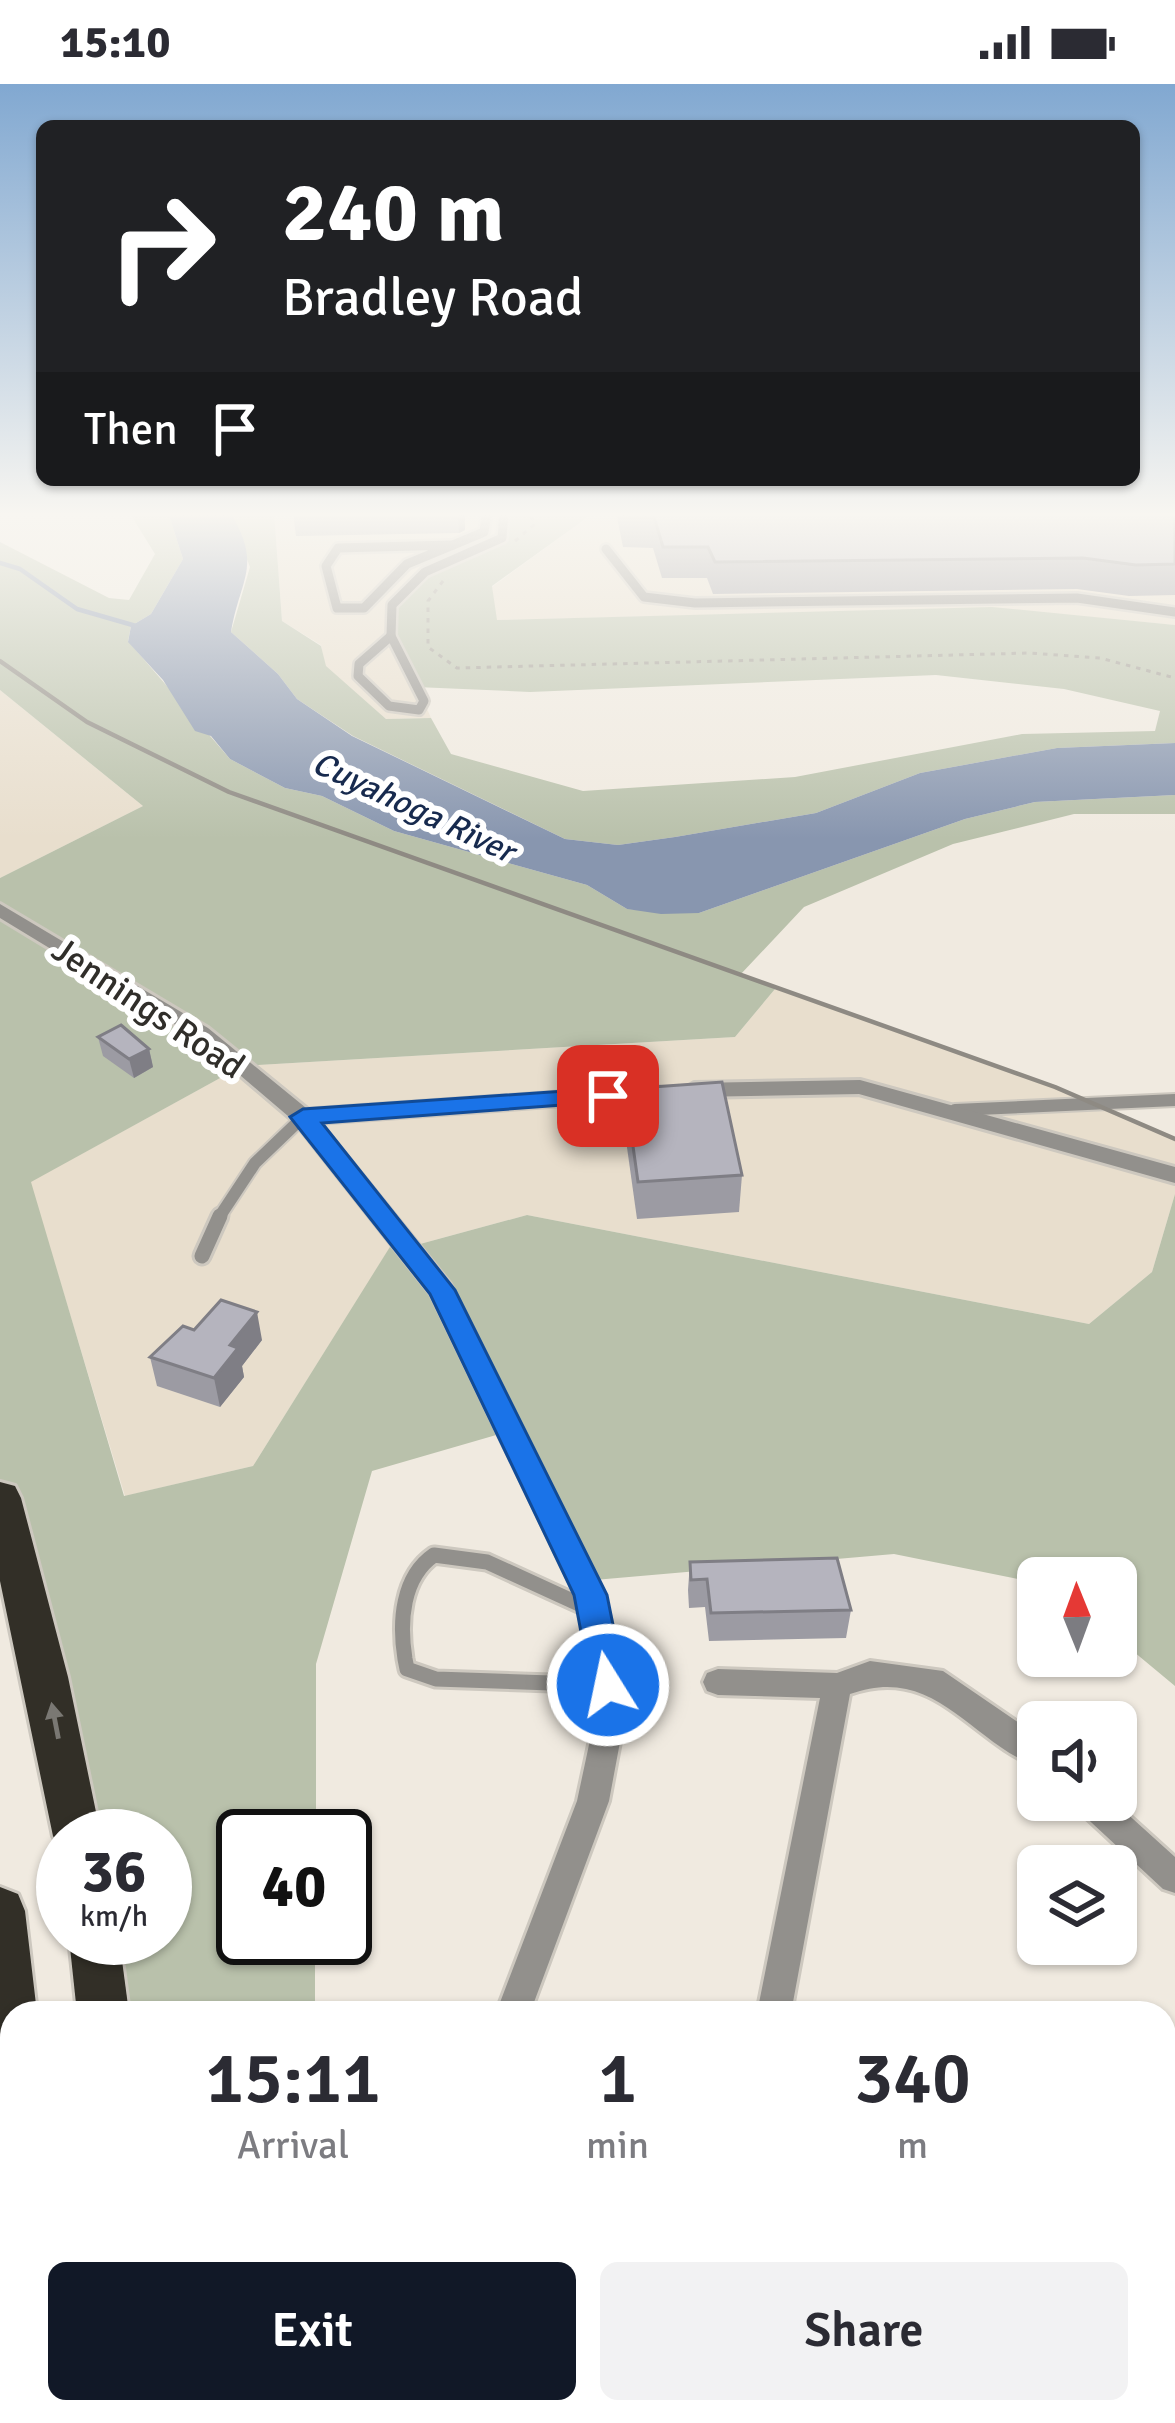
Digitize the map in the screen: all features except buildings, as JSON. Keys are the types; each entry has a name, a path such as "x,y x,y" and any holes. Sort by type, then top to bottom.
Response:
{"highway":[{"path":"0,1498 46,1677 72,1809"},
{"path":"0,1911 10,2001"},
{"path":"97,1965 102,2001"}],"street":[{"name":"Jennings Road","path":"0,910 201,1032 303,1117 441,1290 594,1610 608,1685 608,1726 593,1801 518,2001"},
{"path":"303,1117 738,1087 860,1087 1175,1175"},
{"path":"718,1682 837,1686 870,1674 932,1680 1017,1739"},
{"path":"776,2001 837,1686"},
{"path":"1112,1821 1175,1878"}],"lane":[{"path":"388,621 424,701 418,710 389,706 358,676 359,664 391,636"},
{"path":"944,1110 1175,1100"},
{"path":"202,1256 224,1201 244,1171 303,1117"},
{"path":"594,1610 570,1606 497,1562 435,1555 419,1558 410,1569 401,1648 407,1669 436,1679 608,1685"}],"path":[{"path":"428,621 428,647 457,668 1030,653 1117,661 1175,678"}],"shaded area":[{"path":"282,621 423,621 421,695 431,718 386,719 325,666 321,645"},
{"path":"0,690 143,806 0,878"},
{"path":"775,989 1055,1087 1175,1137 1175,1194 1152,1272 1089,1324 527,1215 409,1247 398,1235 253,1466 125,1496 30,1182 242,1066 735,1037"}],"green space":[{"path":"0,621 139,621 131,626 128,641 230,759 285,788 322,796 394,831 587,885 627,909 699,913 965,819 1035,802 1175,795 1175,814 1074,814 953,844 804,907 740,975 775,989 735,1037 242,1066 31,1182 124,1496 253,1466 398,1234 409,1247 527,1215 1089,1324 1152,1272 1175,1194 1175,1686 1137,1654 1137,1557 1017,1557 1017,1579 894,1554 583,1581 510,1431 372,1471 316,1664 316,1809 216,1809 216,1965 315,1965 315,2001 102,2001 97,1965 192,1965 192,1809 71,1809 0,1498 0,878 143,806 0,690"},
{"path":"234,621 282,621 321,646 326,666 386,719 431,718 451,754 583,791 795,777 1022,734 1155,731 1160,711 1064,689 936,675 530,692 416,687 391,636 394,621 1136,621 1175,625 1175,743 1057,748 920,773 816,813 675,837 618,845 565,839 353,736 297,699 278,674 231,632"},
{"path":"0,1911 10,2001 0,2001"}],"water":[{"name":"Cuyahoga River","path":"139,621 234,621 231,632 278,674 297,699 352,736 565,839 618,845 816,813 920,773 1057,748 1175,743 1175,795 1035,802 965,819 699,913 627,909 587,885 394,831 322,796 285,788 230,759 211,736 195,731 163,680 128,642 131,626"}],"waterway":[{"path":"119,621 136,626"}],"railway":[{"path":"0,661 87,722 229,792 1055,1087 1175,1139"}],"route":[{"path":"608,1096 303,1117 441,1290 590,1595 608,1665 608,1685"}]}
